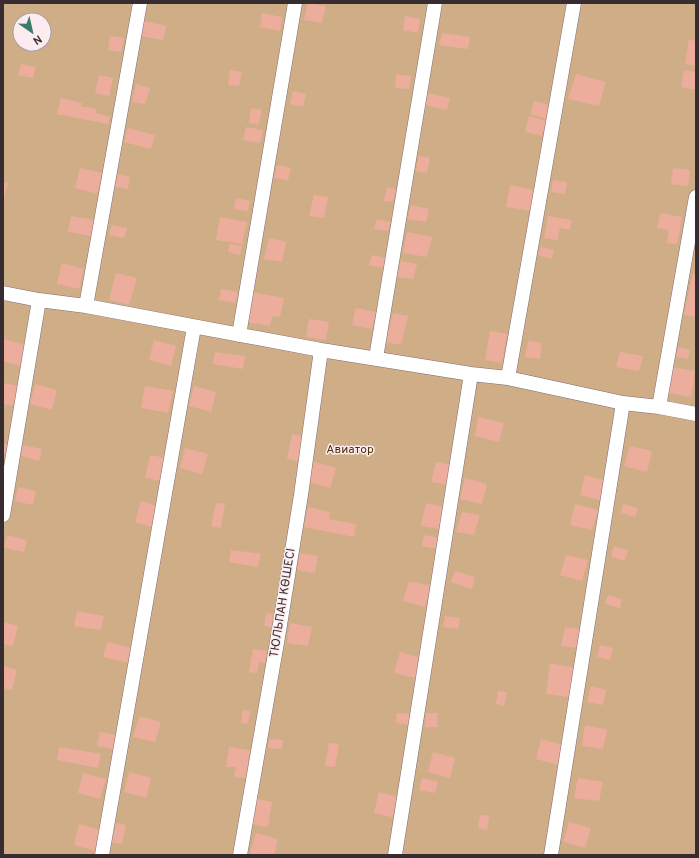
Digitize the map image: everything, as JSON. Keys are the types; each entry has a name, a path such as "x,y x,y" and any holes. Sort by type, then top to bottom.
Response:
{"street":[{"path":"86,306 140,3"},
{"path":"239,334 295,3"},
{"path":"376,358 435,3"},
{"path":"508,378 574,3"},
{"path":"659,407 696,197"},
{"path":"3,294 86,306 321,350 471,374 508,378 623,403 659,407 696,414"},
{"path":"3,515 39,300"},
{"path":"102,855 194,327"},
{"name":"ТЮЛЬПАН КӨШЕСІ","path":"240,855 300,502 321,350"},
{"path":"395,855 471,374"},
{"path":"551,855 623,403"}],"green space":[{"name":"Авиатор","path":"3,3 696,3 696,855 3,855"}],"building":[{"path":"308,3 326,6 322,23 304,20"},
{"path":"262,13 282,17 280,31 260,27"},
{"path":"405,16 420,19 418,33 403,30"},
{"path":"144,21 166,26 163,40 141,36"},
{"path":"442,33 470,37 468,49 439,45"},
{"path":"110,36 124,38 121,52 108,50"},
{"path":"689,39 696,41 696,66 685,64"},
{"path":"21,64 36,67 33,78 18,75"},
{"path":"230,70 242,72 239,86 228,85"},
{"path":"684,70 696,72 696,90 681,87"},
{"path":"396,74 411,76 409,89 395,88"},
{"path":"576,74 606,82 599,106 568,99"},
{"path":"99,75 113,78 109,96 95,93"},
{"path":"136,84 150,88 145,104 132,102"},
{"path":"293,91 306,94 303,107 290,104"},
{"path":"428,93 450,98 447,110 425,105"},
{"path":"61,98 82,103 81,106 96,109 96,113 110,117 108,124 57,114"},
{"path":"534,101 549,105 546,119 530,114"},
{"path":"251,108 262,110 259,124 249,123"},
{"path":"529,116 546,121 542,136 525,132"},
{"path":"246,127 263,130 260,143 243,140"},
{"path":"128,128 155,135 151,149 124,142"},
{"path":"419,156 430,158 427,173 416,171"},
{"path":"277,165 291,168 288,180 274,178"},
{"path":"80,168 102,173 97,194 75,188"},
{"path":"673,168 690,170 688,186 671,184"},
{"path":"118,174 130,177 128,189 115,187"},
{"path":"553,180 567,182 565,194 551,192"},
{"path":"3,182 8,183 4,199 3,199"},
{"path":"510,185 535,190 531,211 506,207"},
{"path":"387,187 396,189 393,202 384,201"},
{"path":"314,195 328,197 324,218 309,216"},
{"path":"236,198 250,201 248,211 234,209"},
{"path":"411,205 429,209 426,222 408,219"},
{"path":"660,213 682,217 677,244 667,243 669,230 657,228"},
{"path":"71,216 94,220 91,236 68,232"},
{"path":"548,216 572,220 570,230 560,228 557,240 544,238"},
{"path":"220,217 247,222 242,244 216,240"},
{"path":"377,219 390,222 388,231 374,229"},
{"path":"112,225 127,228 124,238 109,235"},
{"path":"407,232 432,237 427,257 403,253"},
{"path":"269,238 286,242 282,262 264,259"},
{"path":"229,244 242,246 240,255 228,252"},
{"path":"541,247 554,250 552,259 538,255"},
{"path":"372,255 386,258 383,268 369,265"},
{"path":"401,261 417,264 413,279 397,277"},
{"path":"62,263 84,269 79,289 57,284"},
{"path":"116,273 137,278 129,305 109,300"},
{"path":"693,274 696,275 696,317 684,315"},
{"path":"221,289 238,292 235,303 219,300"},
{"path":"252,292 284,298 280,317 272,316 270,326 246,322"},
{"path":"356,308 376,312 372,329 352,325"},
{"path":"393,313 408,316 401,345 386,342"},
{"path":"309,319 329,322 326,340 306,337"},
{"path":"490,331 507,334 502,363 485,360"},
{"path":"3,339 25,345 20,366 3,361"},
{"path":"154,340 176,346 171,366 149,360"},
{"path":"528,341 542,343 540,359 525,357"},
{"path":"678,347 690,350 688,359 676,357"},
{"path":"215,352 245,356 243,369 213,364"},
{"path":"620,352 643,356 639,371 616,367"},
{"path":"672,367 695,371 691,397 669,393"},
{"path":"3,383 19,386 13,406 3,404"},
{"path":"35,384 57,390 52,410 30,404"},
{"path":"145,386 173,391 168,413 141,408"},
{"path":"194,386 216,392 211,412 189,406"},
{"path":"478,417 504,423 499,442 475,436"},
{"path":"292,434 306,437 301,461 287,459"},
{"path":"3,443 10,445 7,455 3,454"},
{"path":"23,445 42,449 39,461 21,456"},
{"path":"630,446 652,451 647,472 624,466"},
{"path":"185,448 208,454 202,474 180,468"},
{"path":"150,455 165,458 160,481 145,478"},
{"path":"314,462 336,468 330,488 308,482"},
{"path":"436,462 453,465 449,485 431,482"},
{"path":"585,475 607,481 602,501 580,495"},
{"path":"465,478 487,484 482,504 460,499"},
{"path":"18,487 36,491 33,505 15,501"},
{"path":"141,501 158,506 152,527 135,522"},
{"path":"216,503 225,504 221,528 211,526"},
{"path":"426,503 444,507 440,529 421,526"},
{"path":"575,504 598,510 592,530 570,525"},
{"path":"623,504 638,508 635,517 621,513"},
{"path":"308,507 330,512 329,519 356,524 354,537 304,527"},
{"path":"462,512 480,515 474,535 456,532"},
{"path":"7,535 27,540 24,552 4,548"},
{"path":"424,535 440,538 438,549 422,546"},
{"path":"614,546 628,550 625,561 611,557"},
{"path":"231,550 261,554 258,567 229,562"},
{"path":"300,553 318,556 315,573 297,570"},
{"path":"566,555 588,560 582,581 560,575"},
{"path":"455,571 475,577 472,589 451,582"},
{"path":"409,581 431,586 425,607 403,601"},
{"path":"608,595 622,599 620,608 605,604"},
{"path":"77,611 104,616 101,630 74,626"},
{"path":"266,613 273,614 271,627 264,626"},
{"path":"445,616 460,618 458,629 443,627"},
{"path":"3,622 18,626 13,646 3,644"},
{"path":"290,623 312,627 308,646 287,643"},
{"path":"565,627 580,629 577,648 561,646"},
{"path":"107,642 132,648 129,663 103,657"},
{"path":"600,645 613,648 610,660 597,657"},
{"path":"253,649 267,651 265,663 259,662 257,673 249,672"},
{"path":"400,652 422,658 416,678 394,673"},
{"path":"550,663 574,668 569,697 546,694"},
{"path":"3,666 17,670 12,690 3,688"},
{"path":"591,686 606,690 603,705 587,702"},
{"path":"498,691 507,692 504,706 496,704"},
{"path":"243,710 250,711 248,724 241,723"},
{"path":"397,713 414,714 412,725 396,723"},
{"path":"426,713 438,713 437,727 425,727"},
{"path":"139,716 161,722 155,742 133,737"},
{"path":"585,725 607,730 603,749 582,746"},
{"path":"100,732 116,735 113,749 97,746"},
{"path":"269,739 283,740 282,749 268,748"},
{"path":"541,739 563,745 558,765 536,759"},
{"path":"329,743 339,744 335,767 325,766"},
{"path":"59,747 101,754 98,768 57,760"},
{"path":"229,747 250,750 246,778 234,777 236,767 226,767"},
{"path":"433,752 455,758 450,778 428,772"},
{"path":"129,772 151,778 146,798 124,792"},
{"path":"83,773 106,779 100,799 78,793"},
{"path":"422,778 438,782 435,793 419,790"},
{"path":"578,778 603,782 599,801 574,798"},
{"path":"379,792 401,798 396,818 374,813"},
{"path":"257,799 272,802 268,827 252,824"},
{"path":"480,815 489,816 487,830 478,828"},
{"path":"569,822 591,828 585,848 563,842"},
{"path":"116,823 126,825 122,844 112,843"},
{"path":"79,824 101,830 96,851 74,845"},
{"path":"256,833 278,839 274,855 256,855 250,853"}]}
